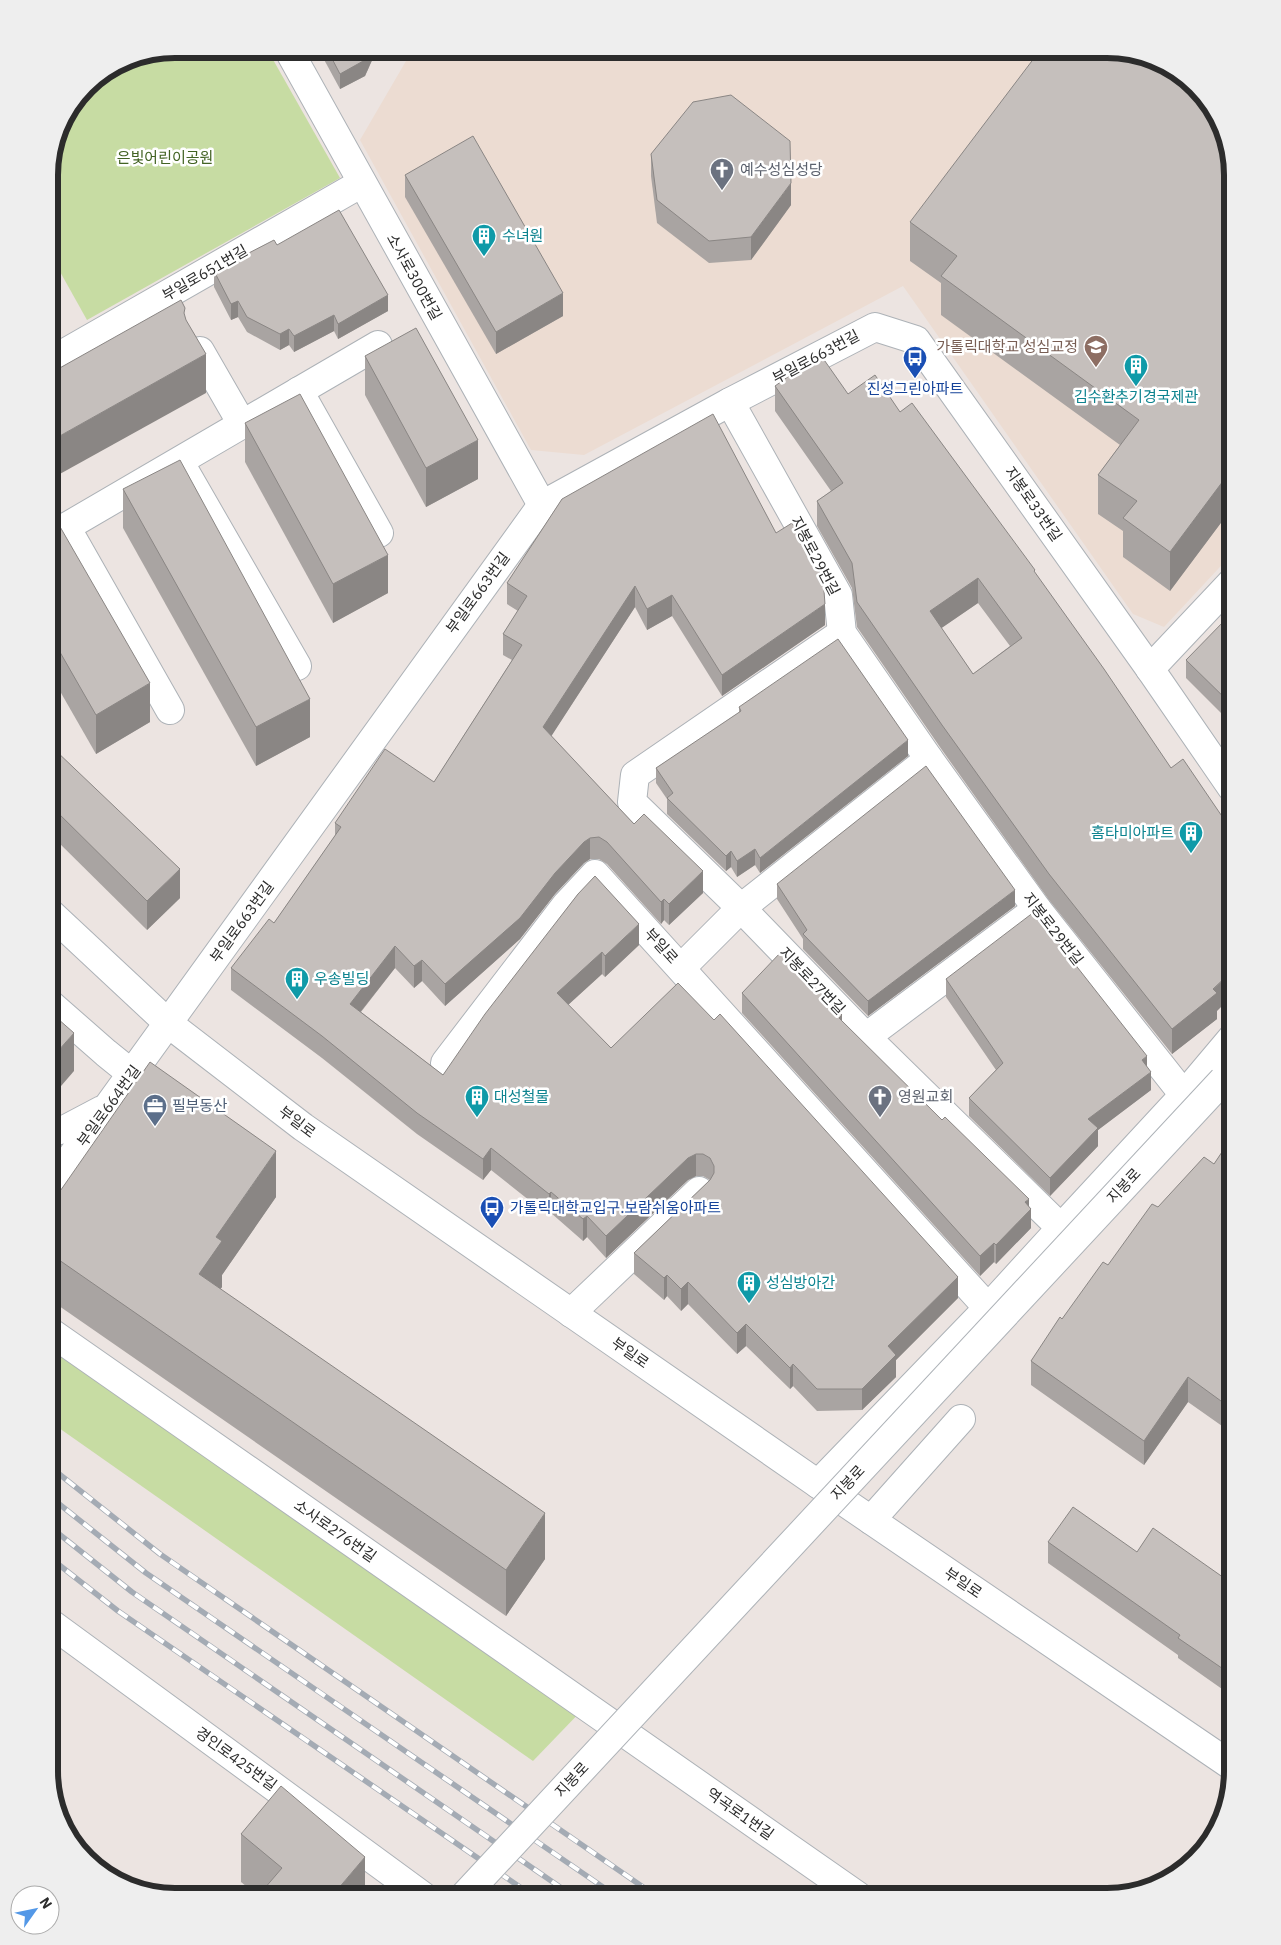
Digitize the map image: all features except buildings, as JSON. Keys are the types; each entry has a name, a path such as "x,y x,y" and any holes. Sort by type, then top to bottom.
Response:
{"street":[{"name":"소사로300번길","path":"293,58 542,505"},
{"name":"부일로651번길","path":"58,357 362,183"},
{"name":"부일로663번길","path":"169,1024 542,505 730,402 875,326 916,340"},
{"name":"지봉로33번길","path":"916,340 1224,776"},
{"path":"58,531 378,345"},
{"path":"200,351 242,424"},
{"path":"299,391 379,533"},
{"name":"지봉로29번길","path":"730,402 838,595 842,633 929,760 1037,909 1184,1095"},
{"path":"179,461 297,666"},
{"path":"58,534 170,710"},
{"path":"1150,669 1224,590"},
{"name":"지봉로27번길","path":"842,633 635,775 632,802 741,908 866,1037 1061,1228"},
{"path":"681,968 741,908 929,760"},
{"name":"부일로","path":"445,1063 566,904 595,874 988,1308"},
{"path":"866,1037 1037,909"},
{"name":"부일로","path":"58,920 169,1024 303,1127 818,1484 1224,1761"},
{"path":"58,1011 132,1074"},
{"name":"부일로664번길","path":"58,1176 169,1024"},
{"path":"818,1484 988,1308 1184,1095 1224,1048"},
{"name":"지봉로","path":"472,1887 1224,1079"},
{"path":"58,1131 66,1130 108,1107"},
{"path":"571,1313 699,1191"},
{"name":"소사로276번길","path":"58,1336 622,1732"},
{"path":"872,1520 961,1419"},
{"name":"경인로425번길","path":"58,1629 411,1887"},
{"name":"역곡로1번길","path":"622,1732 846,1888"}],"shaded area":[{"name":"가톨릭대학교 성심교정","path":"408,58 1115,58 1144,64 1165,73 1180,84 1223,159 1224,563 1164,627 1133,614 903,286 584,455 531,450 360,140"}],"green space":[{"name":"은빛어린이공원","path":"159,58 272,58 340,178 87,320 58,268 58,159 66,129 86,97 109,77 129,66 144,61"},
{"path":"58,1337 586,1706 533,1761 58,1427"}],"railway":[{"path":"58,1473 160,1554 644,1888"},
{"path":"58,1503 146,1573 604,1887"},
{"path":"58,1533 132,1592 561,1887"},
{"path":"58,1564 118,1611 520,1887"}],"place":[{"name":"예수성심성당","path":"722,191"},
{"name":"수녀원","path":"484,257"},
{"name":"가톨릭대학교 성심교정","path":"1096,368"},
{"name":"진성그린아파트","path":"915,379"},
{"name":"김수환추기경국제관","path":"1136,387"},
{"name":"홈타미아파트","path":"1191,854"},
{"name":"우송빌딩","path":"297,1000"},
{"name":"대성철물","path":"477,1118"},
{"name":"영원교회","path":"880,1118"},
{"name":"필부동산","path":"155,1127"},
{"name":"가톨릭대학교입구.보람쉬움아파트","path":"492,1229"},
{"name":"성심방아간","path":"749,1304"}]}
